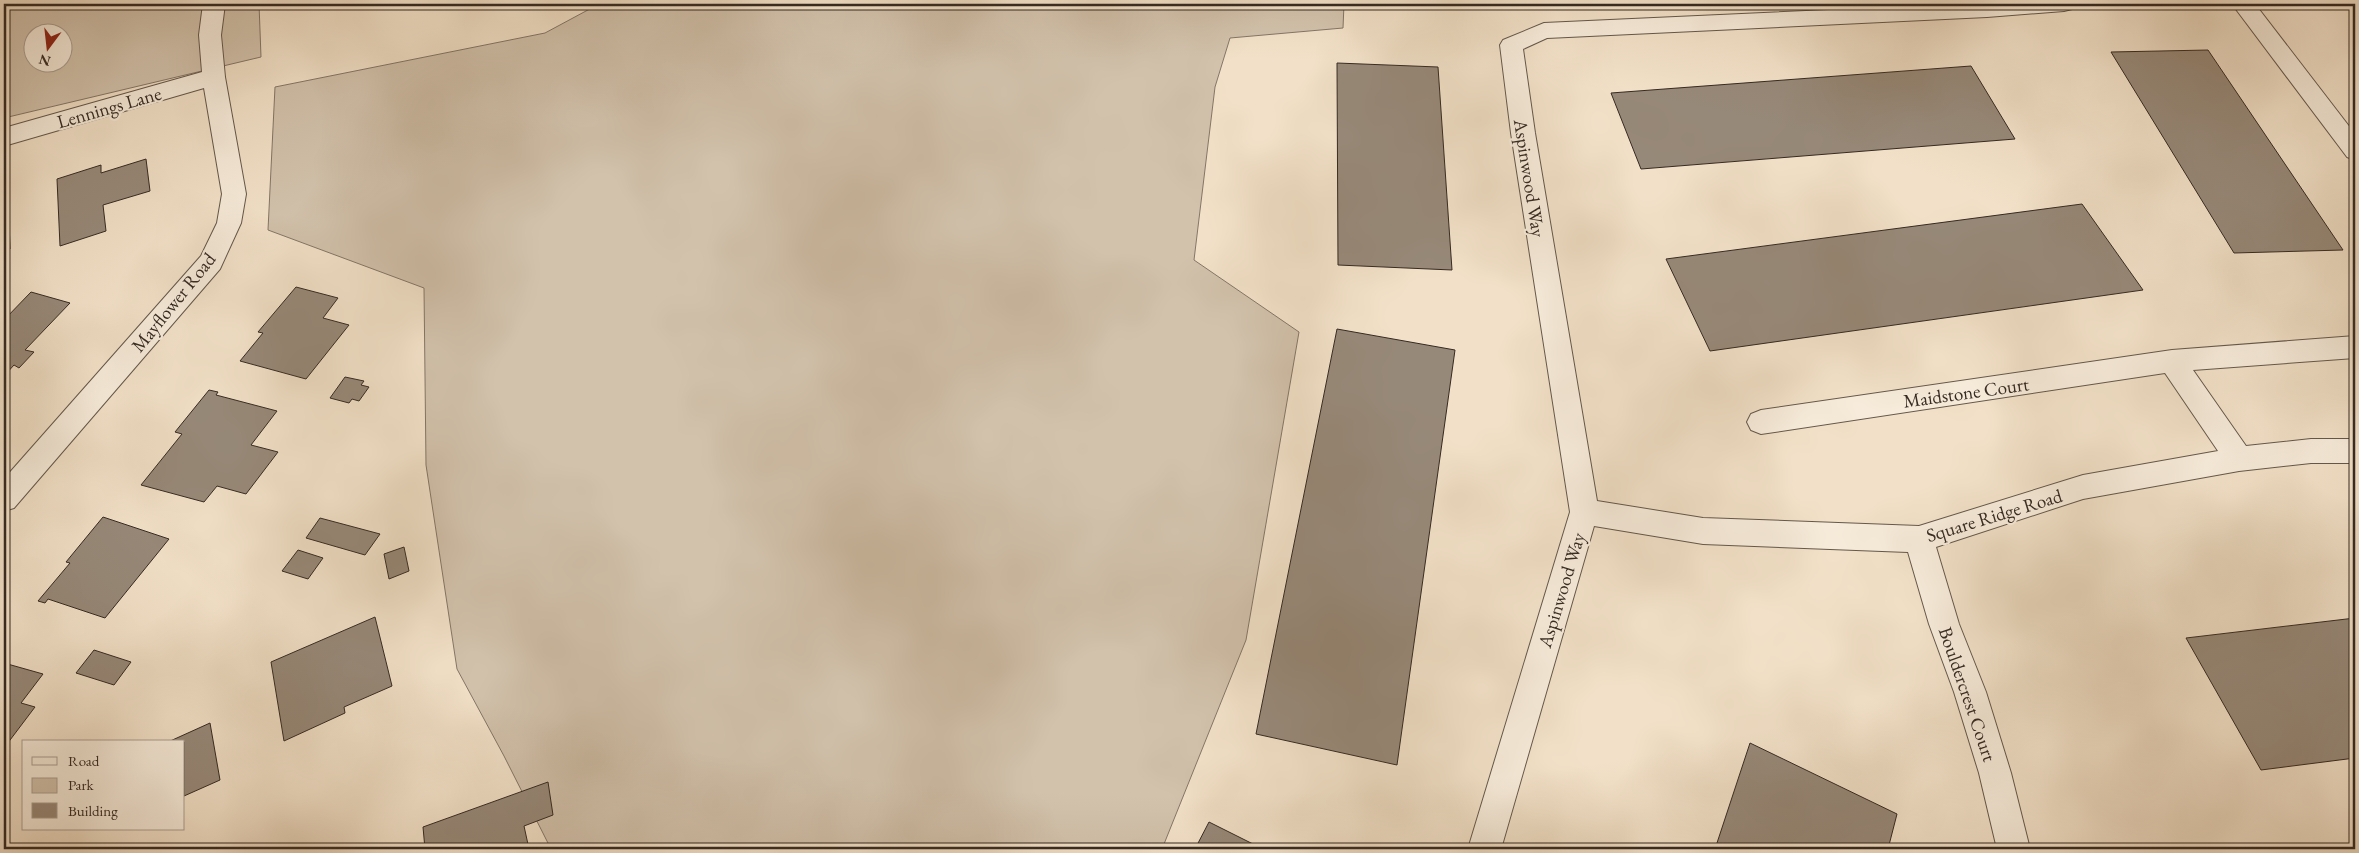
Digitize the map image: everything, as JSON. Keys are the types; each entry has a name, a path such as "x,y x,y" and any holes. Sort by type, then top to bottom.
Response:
{"street":[{"name":"Mayflower Road","path":"4,499 211,262 229,223 234,194 214,77 210,35 214,4"},
{"name":"Aspinwood Way","path":"1484,849 1584,512 1523,134 1511,45 1544,31 1967,11 2064,4"},
{"path":"2243,4 2355,151"},
{"name":"Lennings Lane","path":"4,137 214,77"},
{"name":"Maidstone Court","path":"1761,422 2172,361 2355,347"},
{"path":"2172,361 2239,459"},
{"name":"Square Ridge Road","path":"2311,451 2355,436"},
{"name":"Square Ridge Road","path":"1584,512 1703,531 1920,539 2084,487 2239,459 2311,451 2355,451"},
{"name":"Bouldercrest Court","path":"1920,539 1944,624 1970,692 1995,773 2014,849"}],"green space":[{"path":"4,4 259,4 261,57 4,118"},
{"path":"599,4 1344,4 1343,28 1230,38 1215,87 1194,260 1299,332 1246,640 1162,849 551,849 457,669 426,465 424,288 268,230 275,87 545,33"}],"building":[{"path":"2208,50 2343,250 2234,253 2111,52"},
{"path":"1337,63 1438,67 1452,270 1338,265"},
{"path":"1971,66 2015,139 1641,169 1611,93"},
{"path":"146,159 150,191 103,205 106,231 60,246 57,179 101,165 101,173"},
{"path":"8,193 10,249 4,251 4,194"},
{"path":"2082,204 2143,290 1710,351 1666,259"},
{"path":"296,287 338,298 323,318 349,325 306,379 240,361 263,333 258,332"},
{"path":"31,292 70,303 25,350 34,352 19,368 14,365 4,376 4,320"},
{"path":"1337,329 1455,350 1397,765 1256,734"},
{"path":"345,377 364,381 361,385 369,387 359,401 352,399 349,403 330,398"},
{"path":"209,390 218,392 216,395 277,411 251,445 278,452 246,494 217,486 204,502 141,485 182,434 175,432"},
{"path":"103,517 169,539 105,618 48,599 45,603 38,601 70,563 66,562"},
{"path":"320,518 380,534 365,555 306,538"},
{"path":"404,547 409,571 389,579 384,554"},
{"path":"298,550 323,558 308,579 282,571"},
{"path":"375,617 392,686 344,707 345,713 284,741 271,662"},
{"path":"2355,618 2355,758 2261,770 2186,638"},
{"path":"94,650 131,662 114,685 76,673"},
{"path":"4,663 43,674 21,703 35,707 4,748"},
{"path":"210,723 220,780 185,796 185,740 172,740"},
{"path":"1750,743 1897,814 1888,849 1715,849"},
{"path":"548,782 553,815 524,826 529,849 425,849 423,827"},
{"path":"1209,822 1263,849 1195,849"}]}
